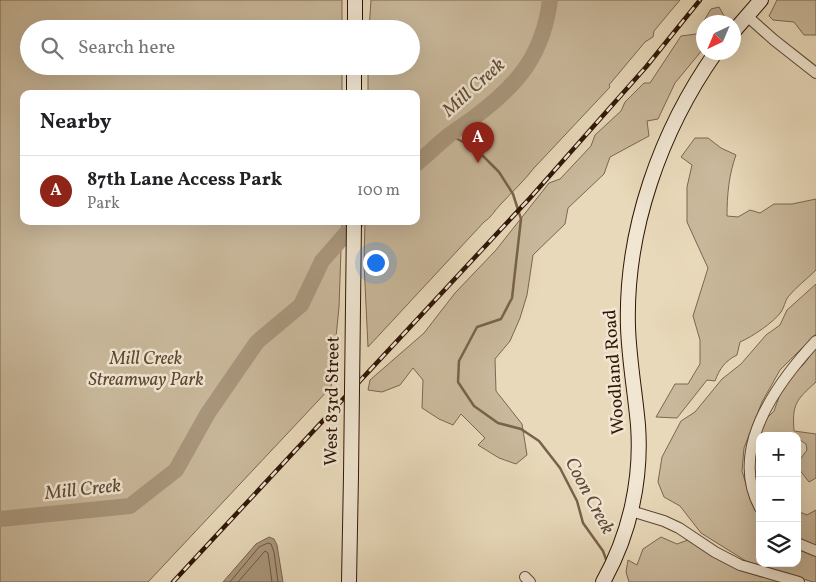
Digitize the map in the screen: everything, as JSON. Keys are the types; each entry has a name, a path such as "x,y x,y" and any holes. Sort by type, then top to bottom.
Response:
{"main road":[{"path":"354,20 355,0"},
{"path":"741,23 761,0"},
{"name":"Woodland Road","path":"603,582 625,533 632,511 637,478 638,426 628,326 629,290 634,251 646,198 666,144 692,91 711,60"},
{"path":"354,75 354,90"},
{"name":"West 83rd Street","path":"349,582 354,225"}],"street":[{"path":"747,16 816,73"},
{"path":"756,501 750,483 749,466 751,448 758,425 780,385 816,341"},
{"path":"632,511 680,528 715,552 740,565 799,582"},
{"path":"801,545 816,551"}],"green space":[{"name":"Mill Creek Streamway Park","path":"0,0 342,0 342,20 20,20 20,75 342,75 342,90 20,90 20,225 342,225 339,307 331,387 148,582 0,582"},
{"path":"371,0 680,0 654,31 653,37 645,42 609,85 610,87 368,347 364,263 365,225 420,225 420,90 368,90 368,75 420,75 420,20 370,20"},
{"path":"777,0 816,0 816,35 804,35 794,22 773,20 769,16"},
{"path":"719,7 724,15 707,15 711,9"},
{"path":"696,34 696,58 675,83 658,119 647,121 649,136 610,157 604,174 568,208 565,224 533,255 527,295 520,318 510,341 495,359 496,391 522,424 527,455 516,464 499,458 478,445 485,438 461,414 453,425 422,408 423,380 413,368 400,385 382,392 368,390 370,380 424,333 455,293 496,250 549,183 560,179 591,146 595,135 621,111 625,102 644,83 650,83 681,36"},
{"path":"695,138 708,138 721,148 736,155 729,185 727,216 738,217 750,210 760,213 774,204 792,204 816,199 816,270 788,297 778,316 756,333 740,342 737,355 723,365 715,381 707,380 677,418 656,417 675,384 688,384 700,364 700,340 693,316 708,268 687,222 687,187 692,165 681,157"},
{"path":"816,284 816,334 780,370 762,402 744,448 742,471 752,504 756,509 756,564 746,561 701,533 680,506 664,497 658,482 662,457 681,421 695,412 722,379 741,364 766,335 780,325 787,310"},
{"path":"816,348 816,382 800,398 794,414 794,431 816,434 816,478 809,482 801,472 801,459 807,450 806,444 801,441 801,432 761,432 766,419 774,411 780,394 790,377 804,364"},
{"path":"816,510 816,548 801,541 801,513 807,515"},
{"path":"661,537 677,544 688,540 722,559 782,582 629,582 626,572 628,560 637,565 643,549"},
{"path":"801,547 816,555 816,582 765,567 801,567"}],"water":[{"path":"269,537 274,539 277,545 283,582 223,582 256,544"}],"waterway":[{"name":"Mill Creek","path":"420,160 448,136 491,104 516,79 535,52 542,36 550,0"},
{"name":"Coon Creek","path":"450,135 476,149 499,172 513,194 521,219 512,298 501,319 477,327 459,361 458,382 474,406 498,423 521,429 539,441 560,468 577,501 583,523 603,551 607,562"},
{"name":"Mill Creek","path":"0,519 130,506 176,470 208,413 257,342 301,305 322,261 354,225"}],"railway":[{"path":"173,582 530,198 646,67 700,0"}],"place":[{"name":"87th Lane Access Park","path":"478,163"}]}
